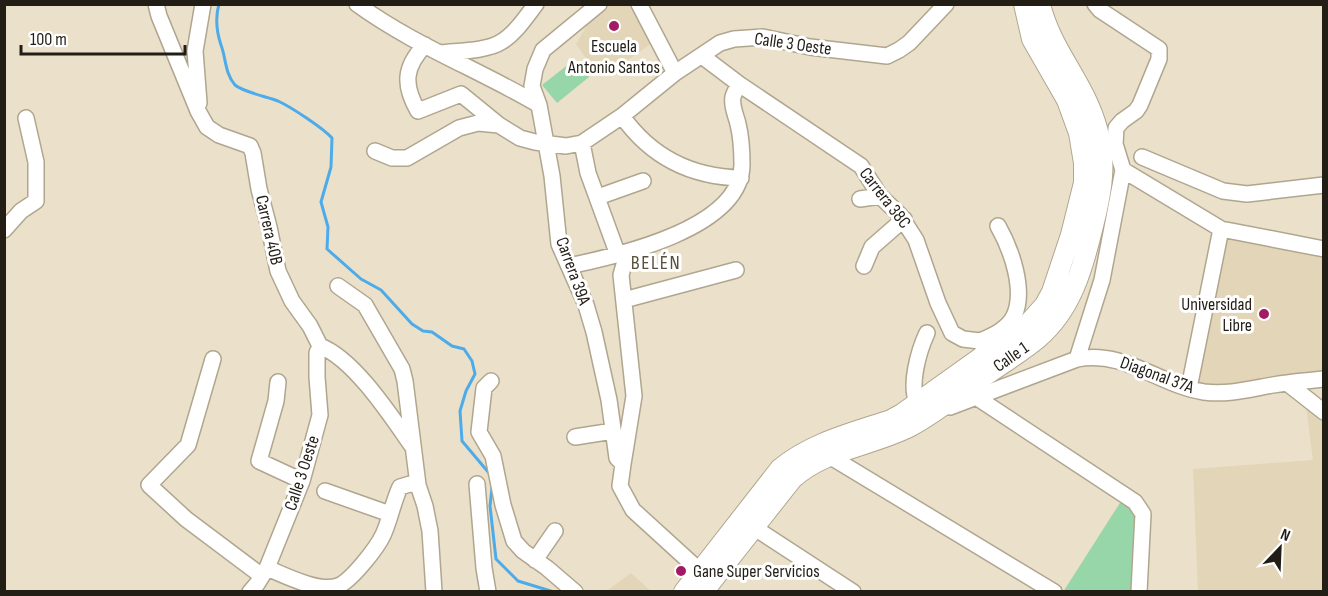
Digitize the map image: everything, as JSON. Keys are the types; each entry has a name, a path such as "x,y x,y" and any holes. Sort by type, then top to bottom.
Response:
{"main road":[{"name":"Calle 1","path":"684,591 803,468 897,432 923,410 984,348 1028,324 1049,299 1059,276 1071,236 1084,183 1084,163 1074,116 1032,39 1024,4"},
{"name":"Calle 1","path":"703,591 780,469 795,456 923,410 1039,337 1057,318 1069,300 1085,259 1099,200 1103,170 1100,141 1089,102 1045,26 1040,4"}],"street":[{"name":"Carrera 40B","path":"156,4 198,111 207,127 219,135 250,146 278,272 292,301 310,326 320,346 341,358 368,388 412,446"},
{"path":"198,111 195,51 203,4"},
{"path":"357,4 376,18 539,105"},
{"path":"441,53 499,44 511,35 536,4"},
{"name":"Carrera 39A","path":"599,4 543,50 535,69 532,86 539,105 552,176 559,244 586,305 594,332 609,400 617,458 623,464 620,486 633,510 701,572"},
{"path":"639,4 675,73"},
{"name":"Calle 3 Oeste","path":"582,143 622,116 675,73 714,47 734,39 763,37 810,47 886,56 909,43 946,4"},
{"path":"1077,358 1102,280 1123,170 1115,144 1116,128 1140,105 1159,59 1159,49 1100,10 1095,4"},
{"path":"425,45 415,56 409,69 407,84 410,99 418,111 461,94 500,126 520,138 566,146 582,143 588,173 626,253 621,275 634,396 623,464"},
{"name":"Carrera 38C","path":"702,56 739,84 861,166 880,196 904,219 916,240 938,303 952,333 984,348"},
{"path":"569,266 665,241 722,206 741,178 739,126 733,107 733,96 739,84"},
{"path":"622,116 636,135 653,151 680,167 710,176 741,178"},
{"path":"4,230 21,211 36,201 36,162 27,123"},
{"path":"375,151 392,158 407,158 459,128 478,123 500,126"},
{"path":"1142,157 1223,191 1247,194 1323,185"},
{"path":"1123,170 1221,228 1323,249"},
{"path":"598,197 643,181"},
{"path":"860,198 880,196"},
{"path":"864,266 872,247 904,219"},
{"path":"984,348 1014,316 1018,294 1017,277 1011,254 998,226"},
{"path":"1189,388 1221,228"},
{"path":"624,300 736,270"},
{"name":"Carrera 40B","path":"338,285 365,305 402,369 418,485 430,531 434,591"},
{"path":"923,410 915,396 915,376 927,333"},
{"name":"Calle 3 Oeste","path":"250,591 264,572 302,481 320,415 317,353 320,346"},
{"name":"Diagonal 37A","path":"923,410 976,397 1077,358 1095,356 1113,358 1203,392 1230,393 1323,379"},
{"path":"213,358 188,445 149,485 186,519 264,572 319,587 338,586 373,552 384,534 400,487 410,484 418,485"},
{"path":"491,381 484,388 479,432 493,456 503,506 514,541 523,551 575,591"},
{"path":"278,382 276,401 260,462 302,481"},
{"path":"1287,383 1323,412"},
{"path":"976,397 1135,502 1143,514 1139,591"},
{"path":"574,437 613,431"},
{"path":"831,457 1054,591"},
{"path":"477,484 488,591"},
{"path":"325,491 390,514"},
{"path":"748,523 853,591"},
{"path":"535,560 555,531"}],"shaded area":[{"name":"Escuela Antonio Santos","path":"604,4 629,5 652,43 614,70 616,72 611,76 585,57 576,44 596,9"},
{"name":"Universidad Libre","path":"1221,229 1323,249 1323,379 1230,393 1191,381"},
{"path":"1305,399 1323,412 1323,591 1198,591 1193,469 1313,460"},
{"path":"631,573 651,591 608,590"}],"green space":[{"path":"574,60 589,77 557,103 542,85"},
{"path":"1125,495 1135,502 1139,591 1063,592"}],"waterway":[{"path":"219,4 218,36 227,71 235,85 284,104 314,123 332,138 331,167 321,202 328,227 327,249 361,279 381,290 412,324 423,331 432,332 452,346 464,349 472,361 475,374 466,391 460,411 462,441 489,473"},
{"path":"492,488 490,506 496,559 518,581 554,592"}],"place":[{"name":"Escuela Antonio Santos","path":"614,26"},
{"name":"Universidad Libre","path":"1264,314"},
{"name":"Gane Super Servicios","path":"681,571"}],"district":[{"name":"BELÉN","path":"656,263"}]}
